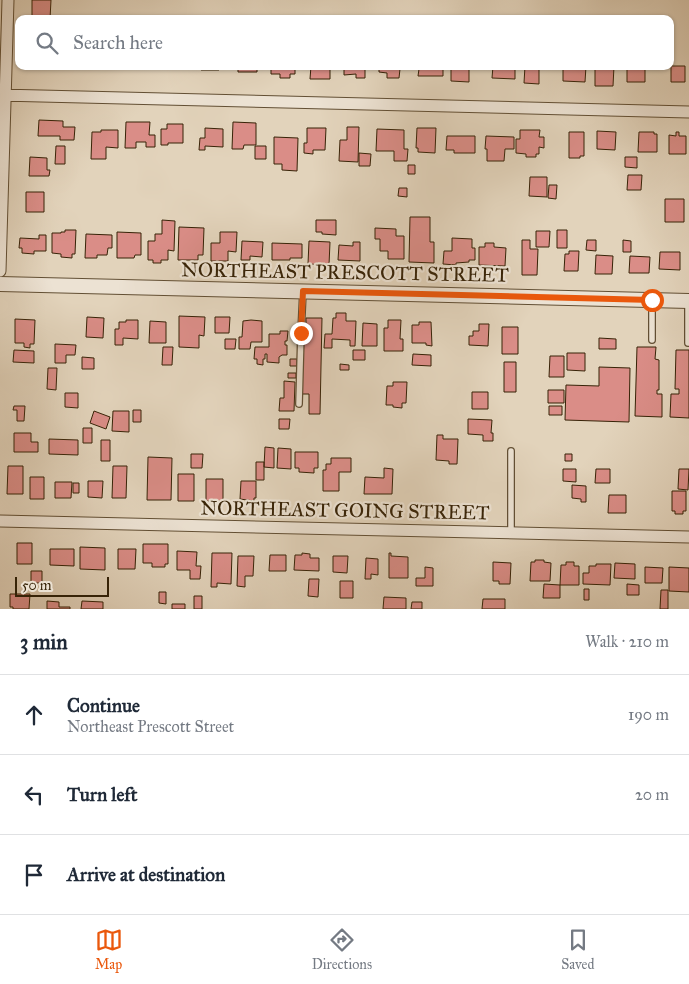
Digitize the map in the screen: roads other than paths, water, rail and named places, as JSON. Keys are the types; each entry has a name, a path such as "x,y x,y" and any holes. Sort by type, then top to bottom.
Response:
{"street":[{"path":"0,272 3,95 8,0"},
{"path":"3,95 689,112"},
{"name":"NORTHEAST PRESCOTT STREET","path":"0,284 689,301"},
{"name":"NORTHEAST GOING STREET","path":"0,521 689,536"}],"lane":[{"path":"299,404 303,291"},
{"path":"652,300 652,340"},
{"path":"688,343 689,301"},
{"path":"510,451 511,532"}]}
